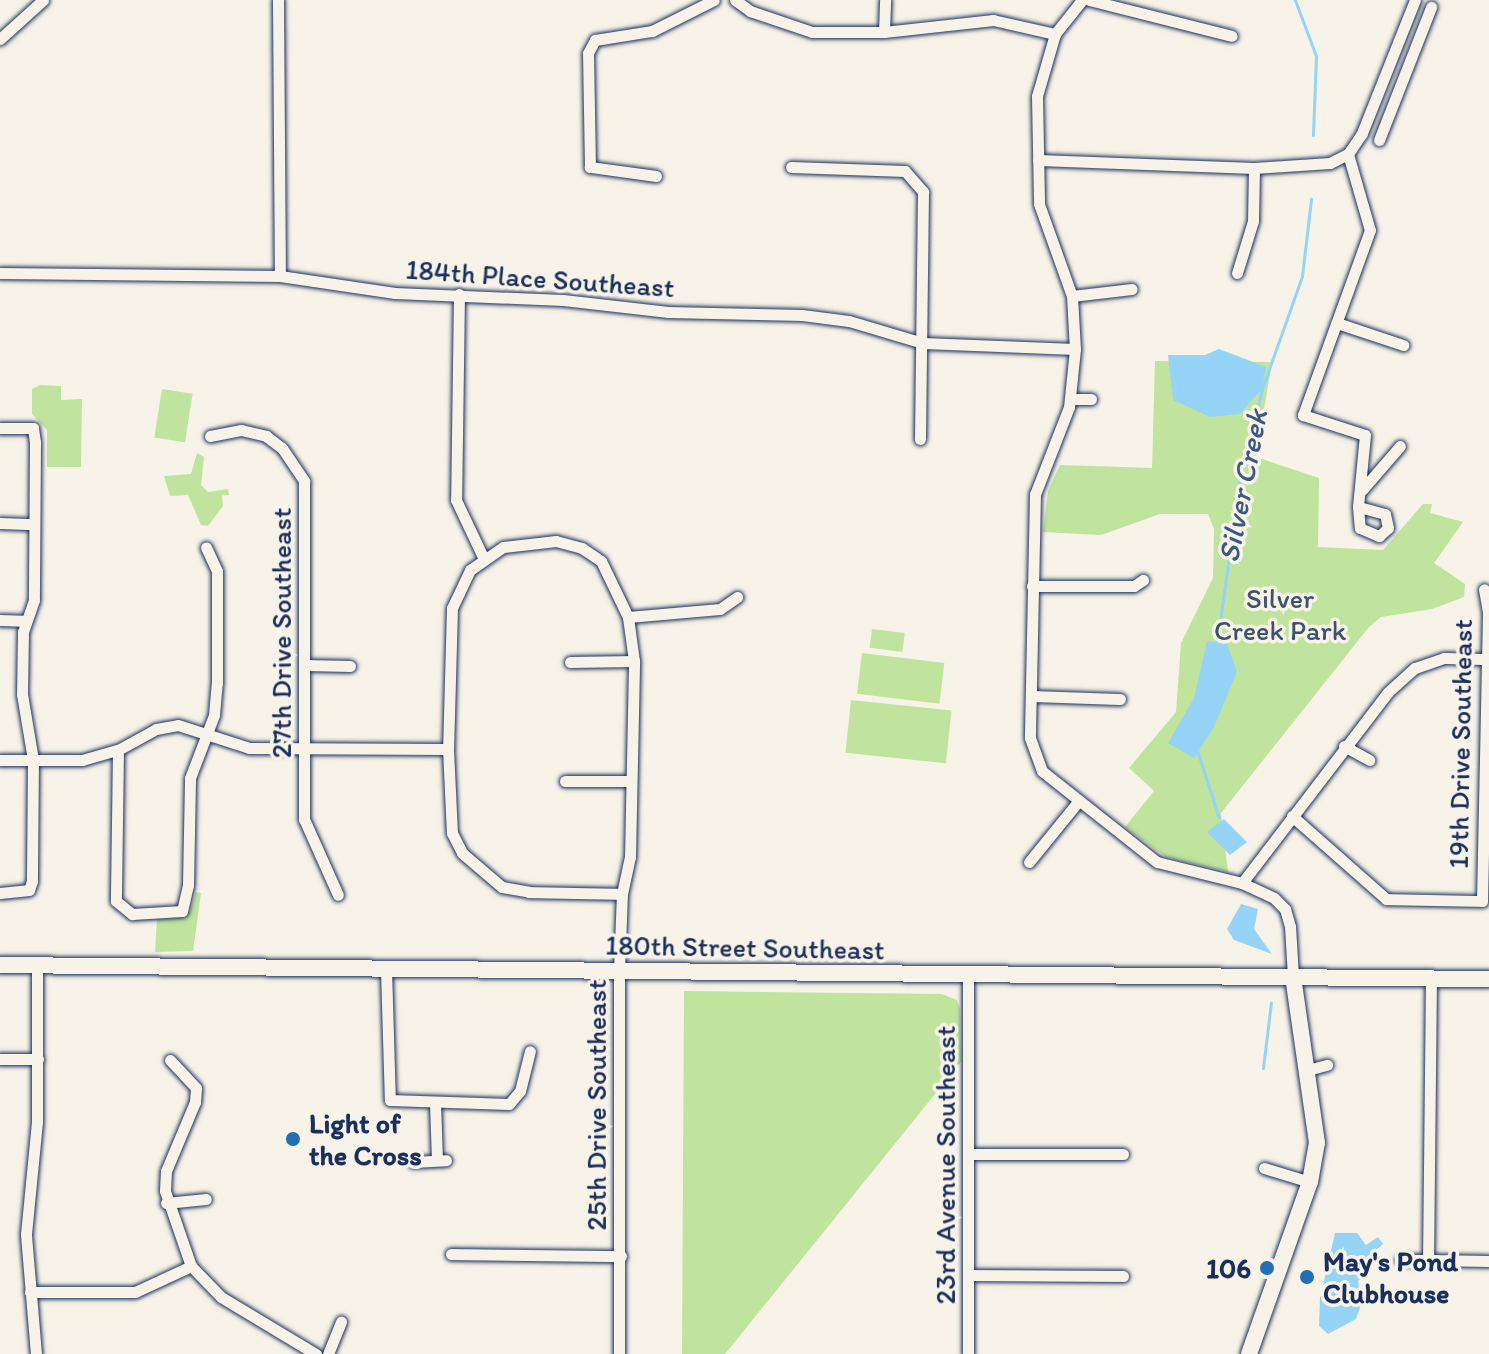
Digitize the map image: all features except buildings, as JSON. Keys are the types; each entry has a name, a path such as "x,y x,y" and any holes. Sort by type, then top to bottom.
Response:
{"street":[{"path":"2,37 43,0"},
{"path":"278,0 280,276"},
{"path":"656,176 590,167 588,53 595,40 652,31 714,0"},
{"path":"735,0 750,11 812,32 884,32 993,20 1055,34"},
{"path":"884,32 885,0"},
{"path":"1082,0 1055,34 1037,96 1042,218 1072,296 1075,349 1071,399 1035,494 1031,696 1034,755 1042,771 1077,803 1157,862 1242,883 1285,909 1304,1071 1317,1143 1310,1182 1249,1354"},
{"path":"1089,0 1232,36"},
{"path":"1358,507 1365,435 1303,415 1370,230 1348,154 1377,93 1412,5 1424,20"},
{"path":"1379,140 1431,7"},
{"path":"1377,93 1393,100"},
{"path":"1038,160 1308,167 1348,154"},
{"path":"791,167 895,170 915,178 926,205 920,439"},
{"path":"1237,273 1253,221 1254,168"},
{"name":"184th Place Southeast","path":"0,273 280,276 395,293 459,294 668,312 802,315 849,321 923,343 1075,349"},
{"path":"1072,296 1132,289"},
{"path":"459,294 456,500 483,557 470,570 452,608 448,749 452,833 474,866 502,887 529,892 622,894"},
{"path":"1337,323 1403,345"},
{"path":"1071,399 1091,399"},
{"path":"0,428 33,428 34,524 34,600 23,621 22,694 33,760 29,890 0,893"},
{"name":"27th Drive Southeast","path":"210,436 241,430 266,436 282,448 304,481 304,819 338,895"},
{"path":"1362,490 1400,446"},
{"path":"0,523 34,524"},
{"name":"25th Drive Southeast","path":"483,557 526,542 556,541 582,548 601,561 628,617 634,661 630,857 622,894 619,971 619,1354"},
{"path":"118,750 116,901 132,914 182,911 187,902 190,778 207,731 217,683 217,571 206,547"},
{"path":"1032,586 1134,586 1143,580"},
{"name":"19th Drive Southeast","path":"1292,816 1386,899 1482,901 1488,612 1484,589"},
{"path":"628,617 720,609 737,597"},
{"path":"0,620 23,621"},
{"path":"1242,883 1388,692 1415,668 1444,658 1485,659"},
{"path":"570,662 634,661"},
{"path":"305,665 350,666"},
{"path":"1031,696 1120,699"},
{"path":"0,760 82,760 118,750 156,729 178,725 207,731 249,748 448,749"},
{"path":"1344,746 1369,760"},
{"path":"565,781 631,781"},
{"path":"1029,862 1077,803"},
{"name":"180th Street Southeast","path":"0,965 968,977 1489,979"},
{"path":"36,1354 26,1234 38,1059 37,966"},
{"path":"386,969 386,1094 397,1103 509,1104 520,1091 530,1051"},
{"name":"23rd Avenue Southeast","path":"968,977 971,1154 968,1354"},
{"path":"1428,1260 1431,978"},
{"path":"0,1059 38,1059"},
{"path":"170,1060 196,1088 197,1096 166,1171 166,1203 191,1266 221,1297 316,1354"},
{"path":"1304,1071 1327,1065"},
{"path":"413,1162 441,1160 435,1103"},
{"path":"971,1154 1123,1154"},
{"path":"1264,1168 1310,1182"},
{"path":"166,1203 206,1199"},
{"path":"451,1254 621,1256"},
{"path":"1401,1260 1489,1261"},
{"path":"30,1292 135,1292 191,1266"},
{"path":"970,1275 1123,1276"},
{"path":"328,1354 341,1321"}],"green space":[{"name":"Silver Creek Park","path":"1155,361 1272,362 1256,457 1319,478 1318,547 1383,550 1423,504 1432,504 1430,513 1463,522 1434,563 1465,584 1464,597 1432,609 1381,617 1369,627 1221,813 1228,872 1166,857 1125,827 1154,791 1129,768 1176,712 1181,643 1213,578 1214,529 1208,514 1160,514 1101,535 1043,532 1048,491 1060,465 1152,468"},
{"path":"40,385 61,386 61,400 82,399 81,467 47,467 47,430 32,414 32,389"},
{"path":"162,389 193,394 185,442 154,437"},
{"path":"197,453 204,457 201,485 208,492 228,489 229,495 222,495 223,506 208,526 201,525 188,495 170,496 164,476 191,474"},
{"path":"872,629 905,633 902,652 870,648"},
{"path":"862,653 944,663 939,704 857,694"},
{"path":"851,700 951,711 946,763 845,753"},
{"path":"196,892 201,893 193,951 155,952 157,919 181,918 190,912"},
{"path":"684,991 942,994 957,1000 960,1009 961,1062 725,1354 682,1354"}],"water":[{"path":"1219,349 1266,367 1262,389 1240,414 1210,417 1173,400 1168,355 1205,355"},
{"path":"1207,641 1227,644 1237,672 1214,727 1194,758 1168,743 1194,698"},
{"path":"1224,819 1247,842 1230,855 1207,832"},
{"path":"1241,904 1258,909 1254,929 1272,954 1234,940 1227,929"},
{"path":"1335,1233 1357,1233 1366,1245 1378,1237 1383,1244 1368,1257 1371,1271 1358,1281 1361,1305 1356,1319 1328,1334 1319,1326 1320,1298"}],"waterway":[{"name":"Silver Creek","path":"1295,0 1316,56 1313,135"},
{"name":"Silver Creek","path":"1217,643 1241,471 1262,389 1302,276 1311,199"},
{"name":"Silver Creek","path":"1197,750 1219,818"},
{"name":"Silver Creek","path":"1263,1068 1271,1002"}],"place":[{"name":"Light of the Cross","path":"293,1139"},
{"name":"106","path":"1267,1268"},
{"name":"May's Pond Clubhouse","path":"1307,1277"}]}
